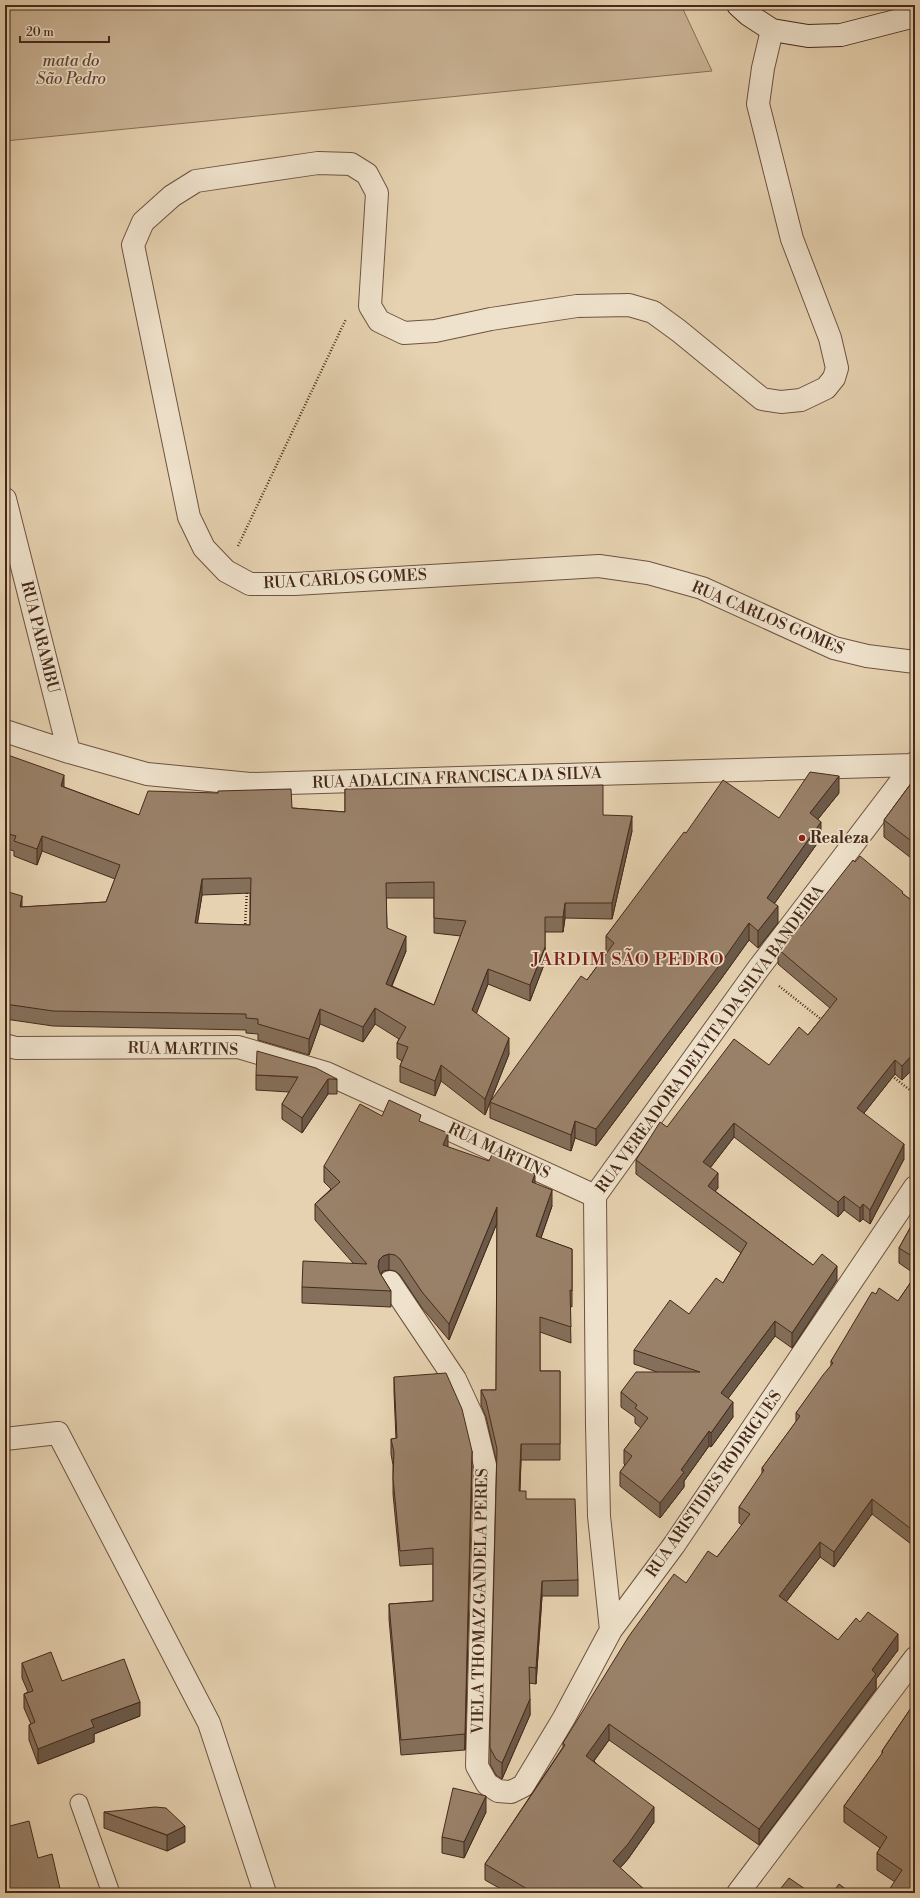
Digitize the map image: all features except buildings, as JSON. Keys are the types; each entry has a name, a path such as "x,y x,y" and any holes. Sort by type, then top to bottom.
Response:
{"street":[{"path":"738,5 749,15 772,30 808,36 841,34 915,16"},
{"name":"RUA CARLOS GOMES","path":"772,30 763,68 758,104 792,239 830,338 838,368 834,378 826,388 801,400 781,402 762,399 653,312 629,305 577,306 490,318 435,331 404,333 379,321 370,306 377,193 367,174 350,164 318,163 196,181 172,196 143,222 133,245 189,516 204,548 226,571 250,584 295,584 599,566 648,573 702,588 834,648 867,656 915,662"},
{"name":"RUA PARAMBU","path":"5,499 69,752"},
{"name":"RUA ADALCINA FRANCISCA DA SILVA","path":"5,731 69,752 147,774 250,784 914,764"},
{"name":"RUA VEREADORA DELVITA DA SILVA BANDEIRA","path":"611,1630 599,1509 596,1424 595,1196 758,969 914,764"},
{"name":"RUA MARTINS","path":"5,1045 16,1048 238,1047 326,1072 595,1196"},
{"name":"RUA ARISTIDES RODRIGUES","path":"523,1786 564,1718 611,1630 678,1538 915,1187"},
{"name":"VIELA THOMAZ GANDELA PERES","path":"390,1282 455,1379 474,1420 485,1465 477,1766 487,1784 498,1790 511,1792 523,1786"},
{"path":"5,1439 58,1433 209,1723 265,1893"},
{"path":"738,1893 915,1658"}],"lane":[{"path":"79,1803 111,1893"}],"path":[{"path":"226,571 348,315"},
{"path":"245,932 247,886"},
{"path":"758,969 824,1022"},
{"path":"891,1075 915,1094"}],"green space":[{"name":"mata do São Pedro","path":"5,5 681,5 712,71 5,141"}],"place":[{"name":"Realeza","path":"802,838"}],"district":[{"name":"JARDIM SÃO PEDRO","path":"628,959"}]}
